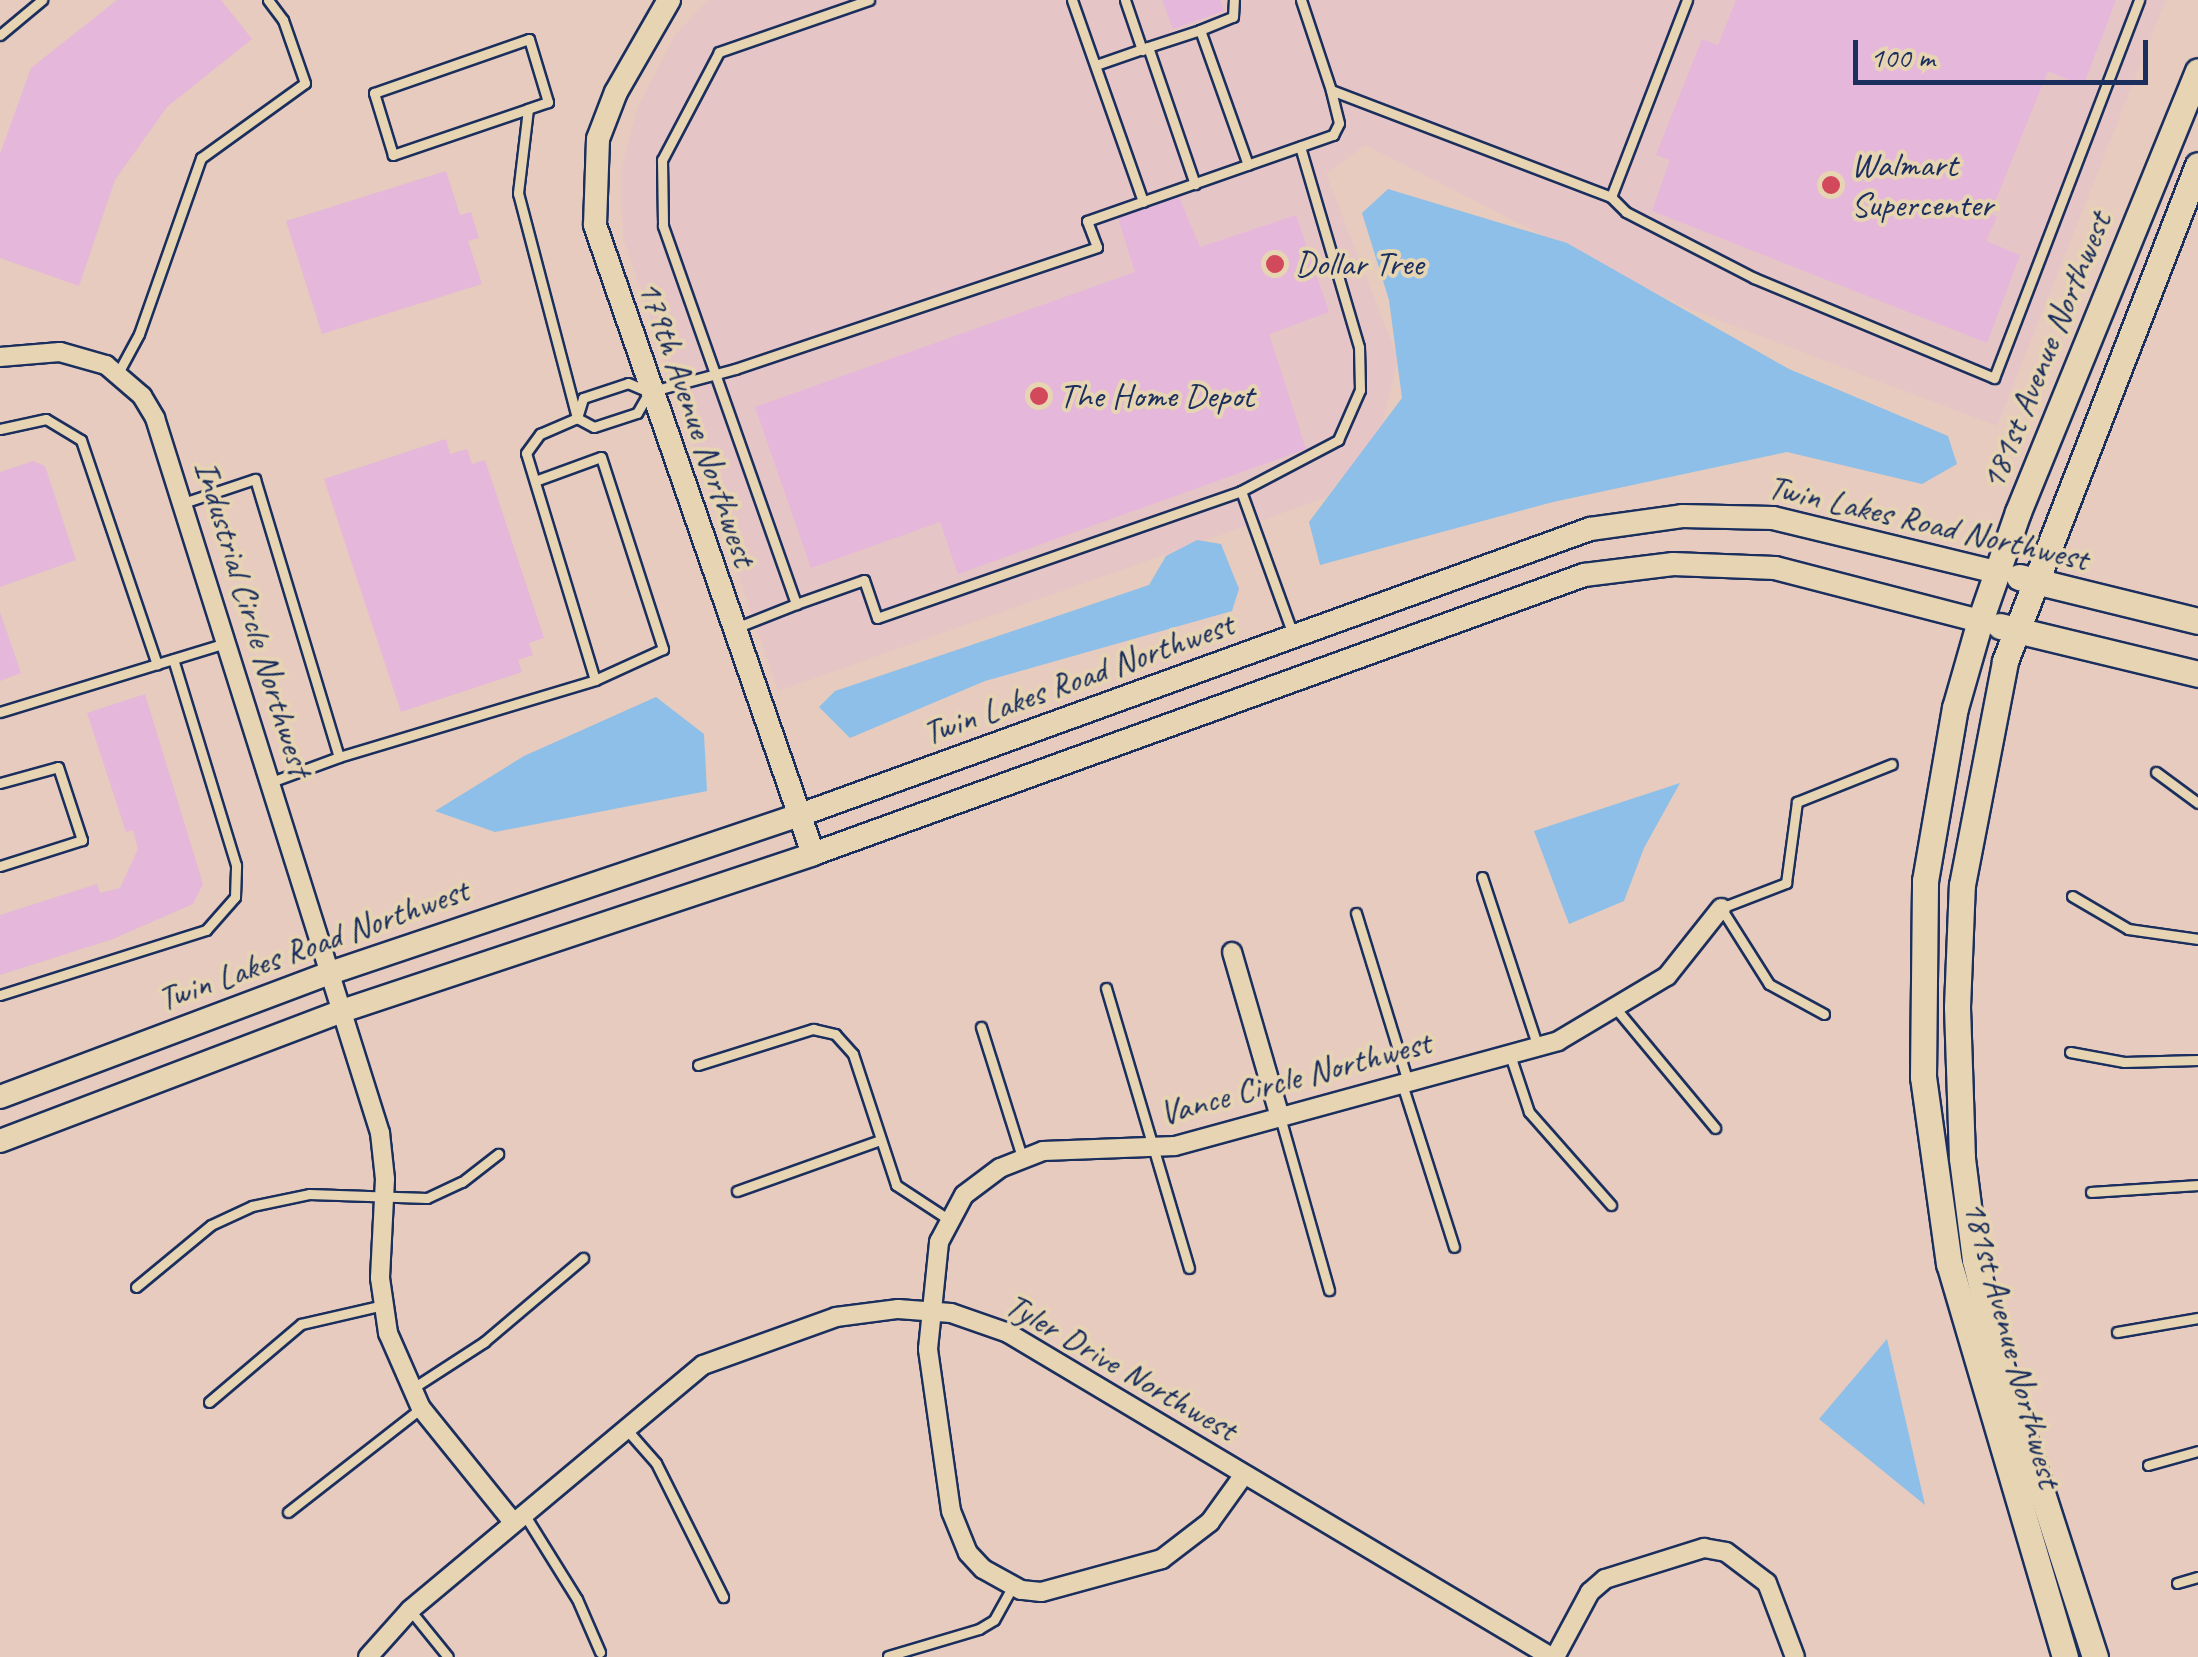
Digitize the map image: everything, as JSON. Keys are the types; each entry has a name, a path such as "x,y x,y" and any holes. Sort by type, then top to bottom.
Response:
{"main road":[{"name":"181st Avenue Northwest","path":"2065,1657 1949,1264 1923,1077 1925,881 1955,708 1980,621 2198,71"},
{"name":"181st Avenue Northwest","path":"2095,1657 2003,1373 1975,1260 1962,1158 1957,1007 1962,885 1980,768 2016,630 2198,165"},
{"name":"Twin Lakes Road Northwest","path":"1997,572 2198,622"},
{"name":"Twin Lakes Road Northwest","path":"1980,621 2198,674"}],"street":[{"name":"179th Avenue Northwest","path":"664,8 616,92 598,140 592,194 601,257 813,854"},
{"path":"0,357 60,352 118,373"},
{"name":"Industrial Circle Northwest","path":"118,373 155,418 380,1133 383,1305 411,1390 422,1408 518,1518"},
{"name":"Twin Lakes Road Northwest","path":"0,1097 330,973 800,815 1294,638 1500,556 1637,520 1773,518 1997,572"},
{"name":"Twin Lakes Road Northwest","path":"0,1141 342,1011 813,854 1584,575 1673,564 1776,568 1980,621"},
{"name":"Vance Circle Northwest","path":"1012,1586 983,1569 958,1536 928,1349 928,1309 948,1219 973,1187 1022,1157 1065,1148 1155,1148 1538,1047 1618,1011 1681,962 1721,908"},
{"path":"1232,952 1280,1117"},
{"name":"Tyler Drive Northwest","path":"368,1657 410,1610 692,1373 733,1350 860,1312 928,1309 1008,1334 1553,1657"},
{"path":"1012,1586 1064,1589 1162,1560 1210,1522 1243,1476"},
{"path":"1553,1657 1590,1592 1604,1579 1704,1548 1726,1552 1767,1583 1795,1657"}],"lane":[{"path":"0,35 42,0"},
{"path":"118,373 139,334 200,158 305,83 283,20 268,0"},
{"path":"796,604 711,374 663,226 662,160 719,52 869,0"},
{"path":"1072,0 1143,202"},
{"path":"1125,0 1195,184"},
{"path":"1096,65 1233,17 1234,0"},
{"path":"595,680 526,453 540,434 576,418 583,398 628,384 649,392 711,374 1097,247 1087,222 1333,135 1339,122 1302,0"},
{"path":"1611,197 1687,0"},
{"path":"1331,90 1611,197 1626,212 1754,278 1994,378 2139,0"},
{"path":"1200,30 1248,165"},
{"path":"529,40 548,102 528,109 393,155 374,92 529,40"},
{"path":"528,109 518,193 576,418 594,427 638,413 649,392"},
{"path":"732,630 864,580 877,618 1241,492 1338,440 1360,390 1359,346 1300,146"},
{"path":"0,430 46,419 82,440 156,664"},
{"path":"270,782 595,680 663,649 601,457 535,481"},
{"path":"183,503 255,479 338,758"},
{"path":"1241,492 1294,638"},
{"path":"0,712 227,642"},
{"path":"0,996 206,930 235,896 236,865 173,659"},
{"path":"1824,1014 1769,984 1721,908 1786,883 1797,802 1892,764"},
{"path":"0,784 58,767 82,840 0,866"},
{"path":"2156,772 2198,803"},
{"path":"1482,876 1538,1047"},
{"path":"2072,896 2128,929 2198,939"},
{"path":"1356,913 1454,1246"},
{"path":"1106,988 1189,1268"},
{"path":"1618,1011 1716,1128"},
{"path":"981,1026 1022,1157"},
{"path":"698,1065 828,1030 854,1054 880,1140 902,1193 948,1219"},
{"path":"2070,1052 2124,1062 2198,1060"},
{"path":"1510,1055 1529,1112 1611,1205"},
{"path":"1280,1117 1329,1290"},
{"path":"737,1190 880,1140"},
{"path":"136,1287 211,1225 252,1206 309,1194 384,1198 446,1192 498,1154"},
{"path":"2091,1192 2198,1185"},
{"path":"411,1390 484,1342 583,1258"},
{"path":"208,1402 301,1324 383,1305"},
{"path":"2116,1332 2198,1318"},
{"path":"288,1512 422,1408"},
{"path":"626,1428 656,1463 723,1597"},
{"path":"2148,1465 2198,1452"},
{"path":"518,1518 577,1600 600,1652"},
{"path":"2177,1583 2198,1577"},
{"path":"888,1656 994,1620 1012,1586"},
{"path":"410,1610 448,1657"}],"shaded area":[{"path":"708,0 2166,0 1997,426 1684,307 1365,145 1326,174 1398,358 1381,430 1325,498 778,691 623,238 621,170 637,109 675,35"}],"water":[{"path":"1388,189 1567,243 1789,369 1948,436 1957,464 1922,484 1787,452 1553,502 1320,565 1309,522 1402,398 1389,300 1362,213"},
{"path":"1197,540 1221,544 1239,589 1232,611 985,681 850,738 819,707 835,691 1149,585 1166,556"},
{"path":"656,697 704,734 707,791 495,832 435,811 524,756"},
{"path":"1680,783 1644,848 1624,901 1569,924 1534,831"},
{"path":"1887,1339 1925,1505 1819,1419"}],"building":[{"path":"117,0 221,0 252,39 167,107 115,180 79,286 0,258 0,154 31,68"},
{"path":"1162,0 1220,0 1224,11 1173,29"},
{"name":"Walmart Supercenter","path":"1736,0 2116,0 2083,86 2048,71 1990,214 1997,217 1986,241 2020,255 1987,343 1652,211 1670,160 1656,155 1702,39 1718,45"},
{"path":"446,171 460,215 471,212 479,238 468,241 482,284 322,334 286,221"},
{"name":"The Home Depot","path":"1179,197 1200,247 1296,215 1329,312 1269,334 1306,449 958,574 940,522 811,568 755,407 1135,272 1118,218"},
{"path":"446,439 450,454 467,449 472,464 485,460 544,638 529,643 533,655 518,660 522,672 401,712 324,479"},
{"path":"33,461 45,466 76,560 0,587 0,472"},
{"path":"0,612 21,673 0,681"},
{"path":"145,694 203,884 193,904 113,939 0,975 0,915 97,884 100,893 120,888 138,849 133,830 126,832 87,713"}],"place":[{"name":"Walmart Supercenter","path":"1831,185"},
{"name":"Dollar Tree","path":"1275,264"},
{"name":"The Home Depot","path":"1039,396"}]}
